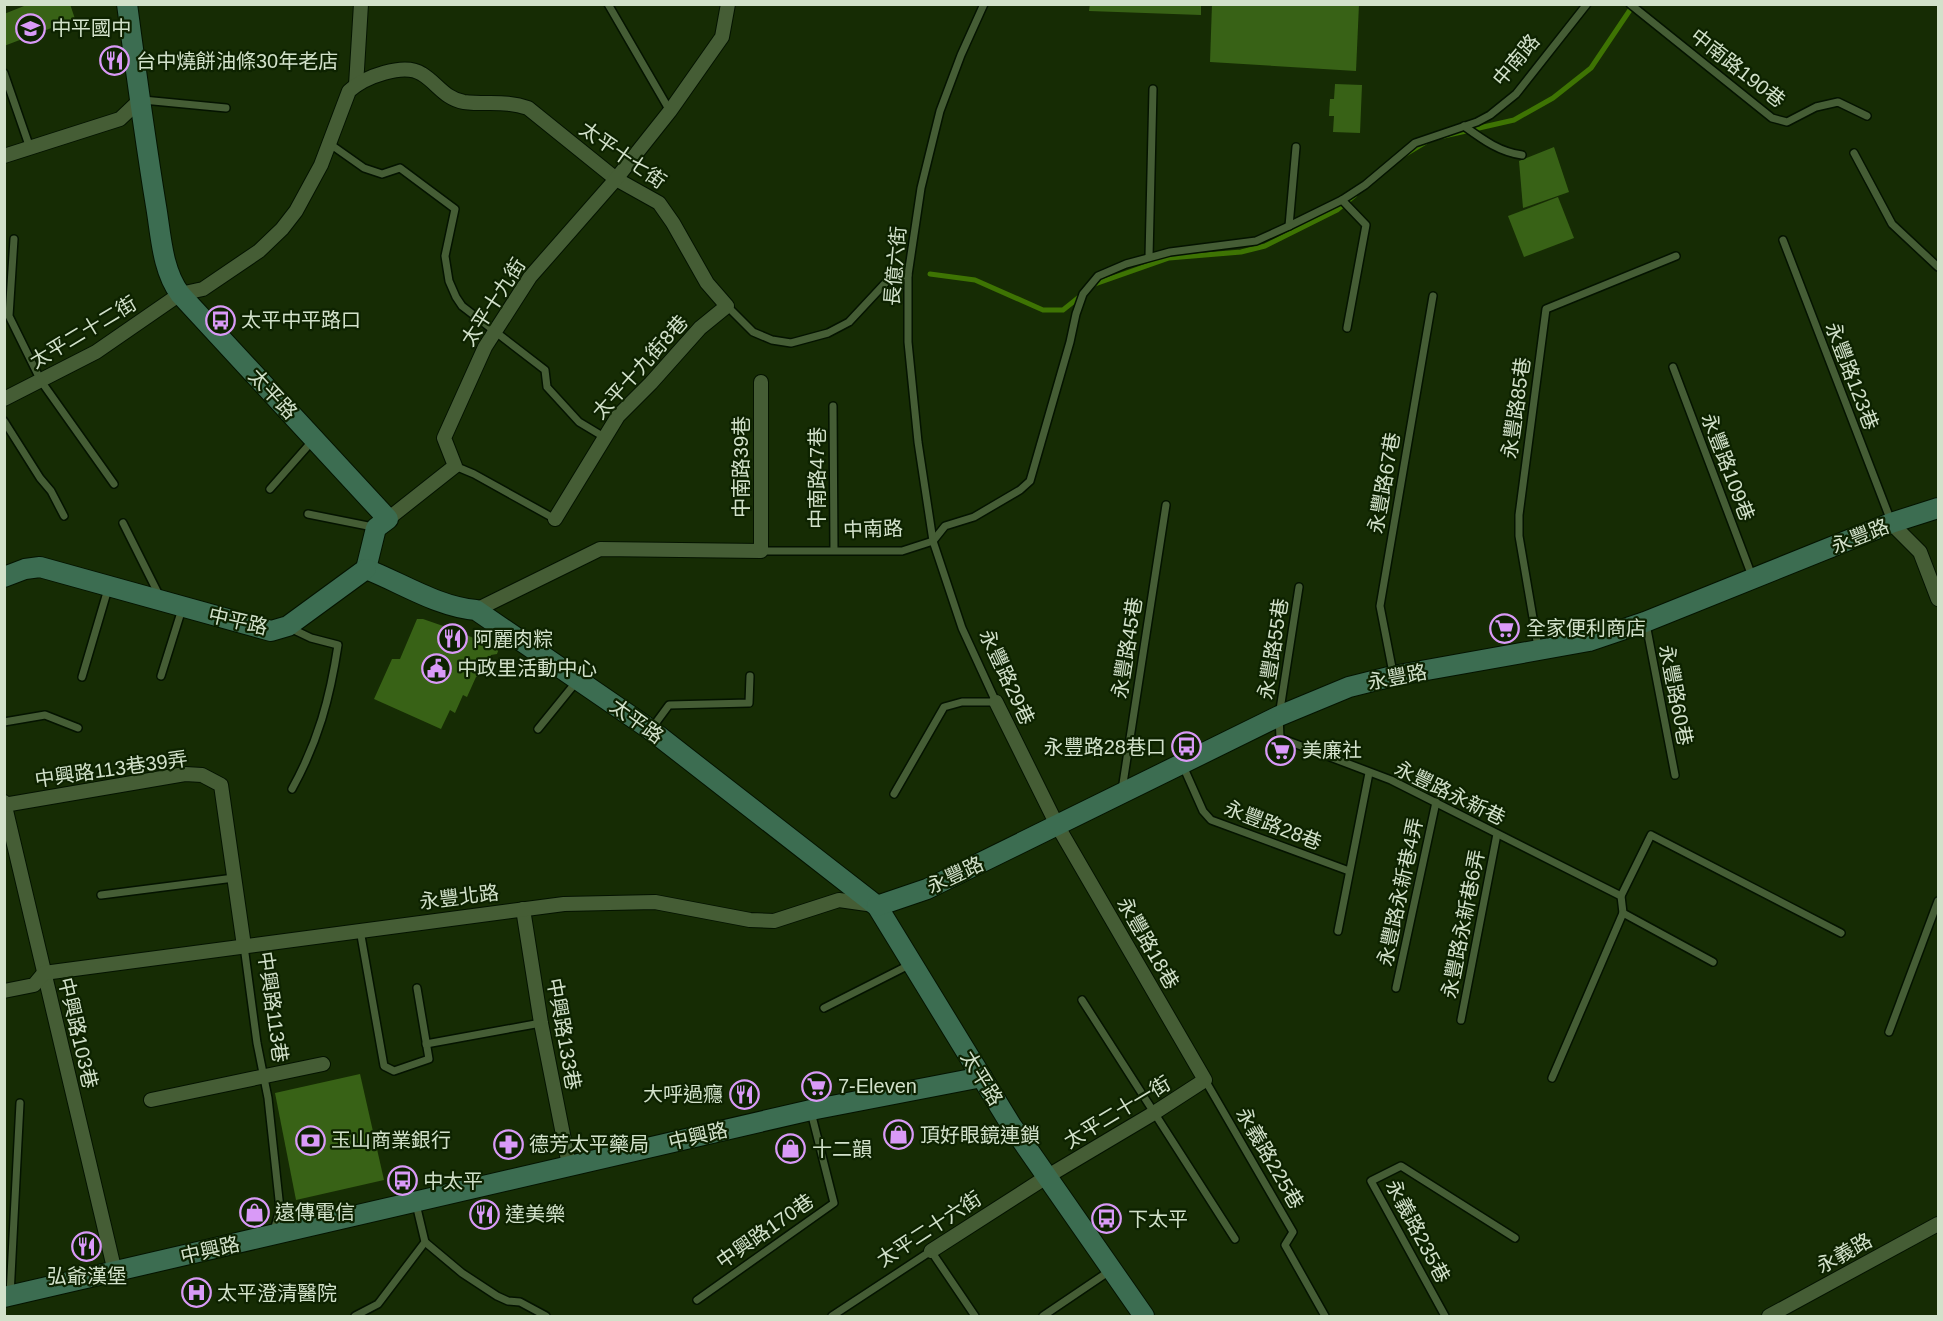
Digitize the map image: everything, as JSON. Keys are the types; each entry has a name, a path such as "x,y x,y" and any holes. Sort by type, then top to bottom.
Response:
{"street":[{"name":"太平路","path":"127,4 165,260 172,284 314,439 382,523"},
{"path":"180,294 203,289 259,251 282,229 296,211 330,144 344,102 356,85 361,4"},
{"name":"太平十九街","path":"455,466 444,438 470,378 494,332 530,277 616,179 670,111 722,37 729,4"},
{"name":"太平十七街","path":"356,85 379,75 403,69 414,70 424,74 452,98 463,102 515,103 528,108 616,179 659,203 707,283 727,306"},
{"path":"4,156 120,119 140,100"},
{"name":"太平二十二街","path":"4,399 96,352 180,294"},
{"name":"太平十九街8巷","path":"555,519 604,437 628,405 700,328 727,306"},
{"name":"中南路39巷","path":"761,382 761,551"},
{"path":"366,569 382,523 455,466"},
{"name":"永豐路","path":"877,906 927,889 1279,716 1349,687 1393,676 1589,641 1645,622 1891,523 1938,508"},
{"path":"1891,523 1920,552 1938,599"},
{"name":"中南路","path":"476,610 600,549 761,551"},
{"name":"中平路","path":"4,577 25,568 40,567 271,631 288,626 366,569"},
{"name":"太平路","path":"366,569 441,602 460,609 476,610 651,730 877,906 1011,1125 1113,1269 1144,1317"},
{"name":"永豐路29巷","path":"996,702 1058,825"},
{"name":"中興路113巷39弄","path":"5,804 185,774 202,775 221,785"},
{"name":"中興路113巷","path":"221,785 244,946"},
{"name":"中興路103巷","path":"5,804 114,1272"},
{"name":"永豐路18巷","path":"1058,825 1205,1080"},
{"name":"永豐北路","path":"44,973 523,909 598,902 655,902 750,920 774,921 839,900 877,906"},
{"name":"中興路133巷","path":"523,909 541,1023 569,1165"},
{"path":"4,991 34,985 44,973"},
{"path":"151,1100 323,1064"},
{"name":"中興路","path":"7,1297 811,1110 982,1077"},
{"name":"太平二十一街","path":"1047,1176 1205,1080"},
{"name":"太平二十六街","path":"931,1251 1047,1176"},
{"name":"永義路","path":"1769,1317 1938,1224"}],"lane":[{"path":"608,4 670,111"},
{"name":"長億六街","path":"933,541 912,394 908,342 908,275 919,198 934,130 961,55 984,4"},
{"name":"中南路","path":"761,551 902,551 933,541 945,526 974,517 1013,494 1030,482 1083,294 1098,276 1125,264 1149,257 1195,248 1256,241 1342,200 1365,185 1415,143 1490,115 1516,94 1587,4"},
{"name":"中南路190巷","path":"1630,4 1772,118 1787,122 1816,107 1838,102 1866,116"},
{"path":"4,74 30,148"},
{"path":"1149,257 1153,89"},
{"path":"140,100 226,108"},
{"path":"1464,126 1497,148 1522,155"},
{"path":"330,144 364,168 382,174 400,168 454,209 445,256 449,280 462,306 545,370 547,387 579,422 604,437"},
{"path":"1289,226 1296,147"},
{"path":"1854,153 1892,224 1938,267"},
{"path":"1342,200 1366,225 1347,328"},
{"path":"14,239 9,316 41,381 114,484"},
{"name":"永豐路123巷","path":"1783,240 1891,523"},
{"name":"永豐路85巷","path":"1538,650 1519,536 1518,515 1546,309 1676,256"},
{"name":"太平十七街","path":"727,306 753,332 772,340 791,343 828,333 849,322 890,278 908,275"},
{"name":"永豐路67巷","path":"1393,676 1380,606 1433,296"},
{"name":"永豐路109巷","path":"1673,367 1753,579"},
{"name":"中南路47巷","path":"833,406 834,550"},
{"path":"4,421 40,478 51,491 64,516"},
{"path":"270,489 314,439"},
{"name":"太平十九街8巷","path":"455,466 555,519"},
{"name":"永豐路45巷","path":"1121,795 1166,505"},
{"path":"308,514 382,523"},
{"path":"123,523 163,602"},
{"name":"永豐路29巷","path":"933,541 962,628 996,702"},
{"path":"82,677 109,587"},
{"name":"永豐路55巷","path":"1279,716 1299,587"},
{"path":"161,676 183,607"},
{"name":"永豐路60巷","path":"1645,622 1675,775"},
{"path":"288,626 311,638 338,645 333,680 317,739 292,789"},
{"path":"651,730 669,705 749,703 750,676"},
{"path":"538,729 578,679"},
{"path":"894,794 944,707 962,702 996,702"},
{"path":"4,722 45,715 78,728"},
{"name":"永豐路永新巷","path":"1279,716 1280,738 1390,780 1621,896"},
{"name":"永豐路28巷","path":"1182,764 1203,811 1211,820 1349,871"},
{"path":"1338,931 1369,772"},
{"name":"永豐路永新巷4弄","path":"1396,988 1436,802"},
{"name":"永豐路永新巷6弄","path":"1461,1020 1497,834"},
{"path":"1552,1078 1623,913 1621,896 1651,835 1841,933"},
{"path":"101,895 234,878"},
{"path":"1889,1032 1938,901"},
{"path":"1623,913 1713,962"},
{"path":"360,930 384,1066 394,1071 429,1059 417,988"},
{"name":"中興路113巷","path":"244,946 268,1098 280,1209 273,1235"},
{"path":"824,1008 912,963"},
{"path":"1082,1000 1235,1239"},
{"path":"426,1044 541,1023"},
{"name":"永義路225巷","path":"1205,1080 1293,1232 1286,1245 1325,1317"},
{"path":"7,1297 20,1103"},
{"name":"中興路170巷","path":"697,1300 834,1203 811,1110"},
{"name":"永義路235巷","path":"1445,1317 1371,1181 1401,1166 1515,1238"},
{"path":"416,1202 425,1242 455,1267 497,1296 508,1301 520,1302 546,1317"},
{"path":"356,1317 369,1314 425,1242"},
{"path":"931,1251 975,1317"},
{"name":"太平二十六街","path":"832,1317 931,1251"},
{"path":"1043,1317 1113,1269"}],"building":[{"name":"中平國中","path":"29,4 70,4 75,19 4,46 4,14"},
{"path":"1090,4 1201,4 1201,15 1089,11"},
{"path":"1212,4 1359,4 1356,71 1210,62"},
{"path":"1335,84 1362,85 1360,133 1333,132 1334,116 1329,116 1330,99 1334,99"},
{"path":"1554,147 1569,192 1523,208 1519,161"},
{"path":"1558,197 1574,238 1524,257 1508,216"},
{"name":"中政里活動中心","path":"417,619 446,627 499,648 497,654 491,655 479,677 476,677 467,697 463,695 455,713 450,710 441,729 374,699 392,659 400,659"},
{"path":"360,1074 384,1180 296,1200 275,1093"}],"waterway":[{"path":"1444,136 1514,120 1553,98 1591,68 1634,4"},
{"path":"1404,155 1429,140"},
{"path":"1090,288 1095,284 1169,258 1241,252 1265,246 1337,210 1355,195"},
{"path":"930,274 975,280 1043,310 1063,310 1083,294"}],"place":[{"name":"中平國中","path":"30,28"},
{"name":"台中燒餅油條30年老店","path":"115,61"},
{"name":"太平中平路口","path":"220,320"},
{"name":"全家便利商店","path":"1505,628"},
{"name":"阿麗肉粽","path":"452,639"},
{"name":"中政里活動中心","path":"436,668"},
{"name":"永豐路28巷口","path":"1187,747"},
{"name":"美廉社","path":"1281,750"},
{"name":"7-Eleven","path":"817,1086"},
{"name":"大呼過癮","path":"744,1094"},
{"name":"頂好眼鏡連鎖","path":"899,1135"},
{"name":"玉山商業銀行","path":"310,1140"},
{"name":"德芳太平藥局","path":"508,1144"},
{"name":"十二韻","path":"791,1149"},
{"name":"中太平","path":"402,1181"},
{"name":"遠傳電信","path":"254,1212"},
{"name":"達美樂","path":"484,1214"},
{"name":"下太平","path":"1107,1219"},
{"name":"弘爺漢堡","path":"87,1246"},
{"name":"太平澄清醫院","path":"196,1293"}]}
